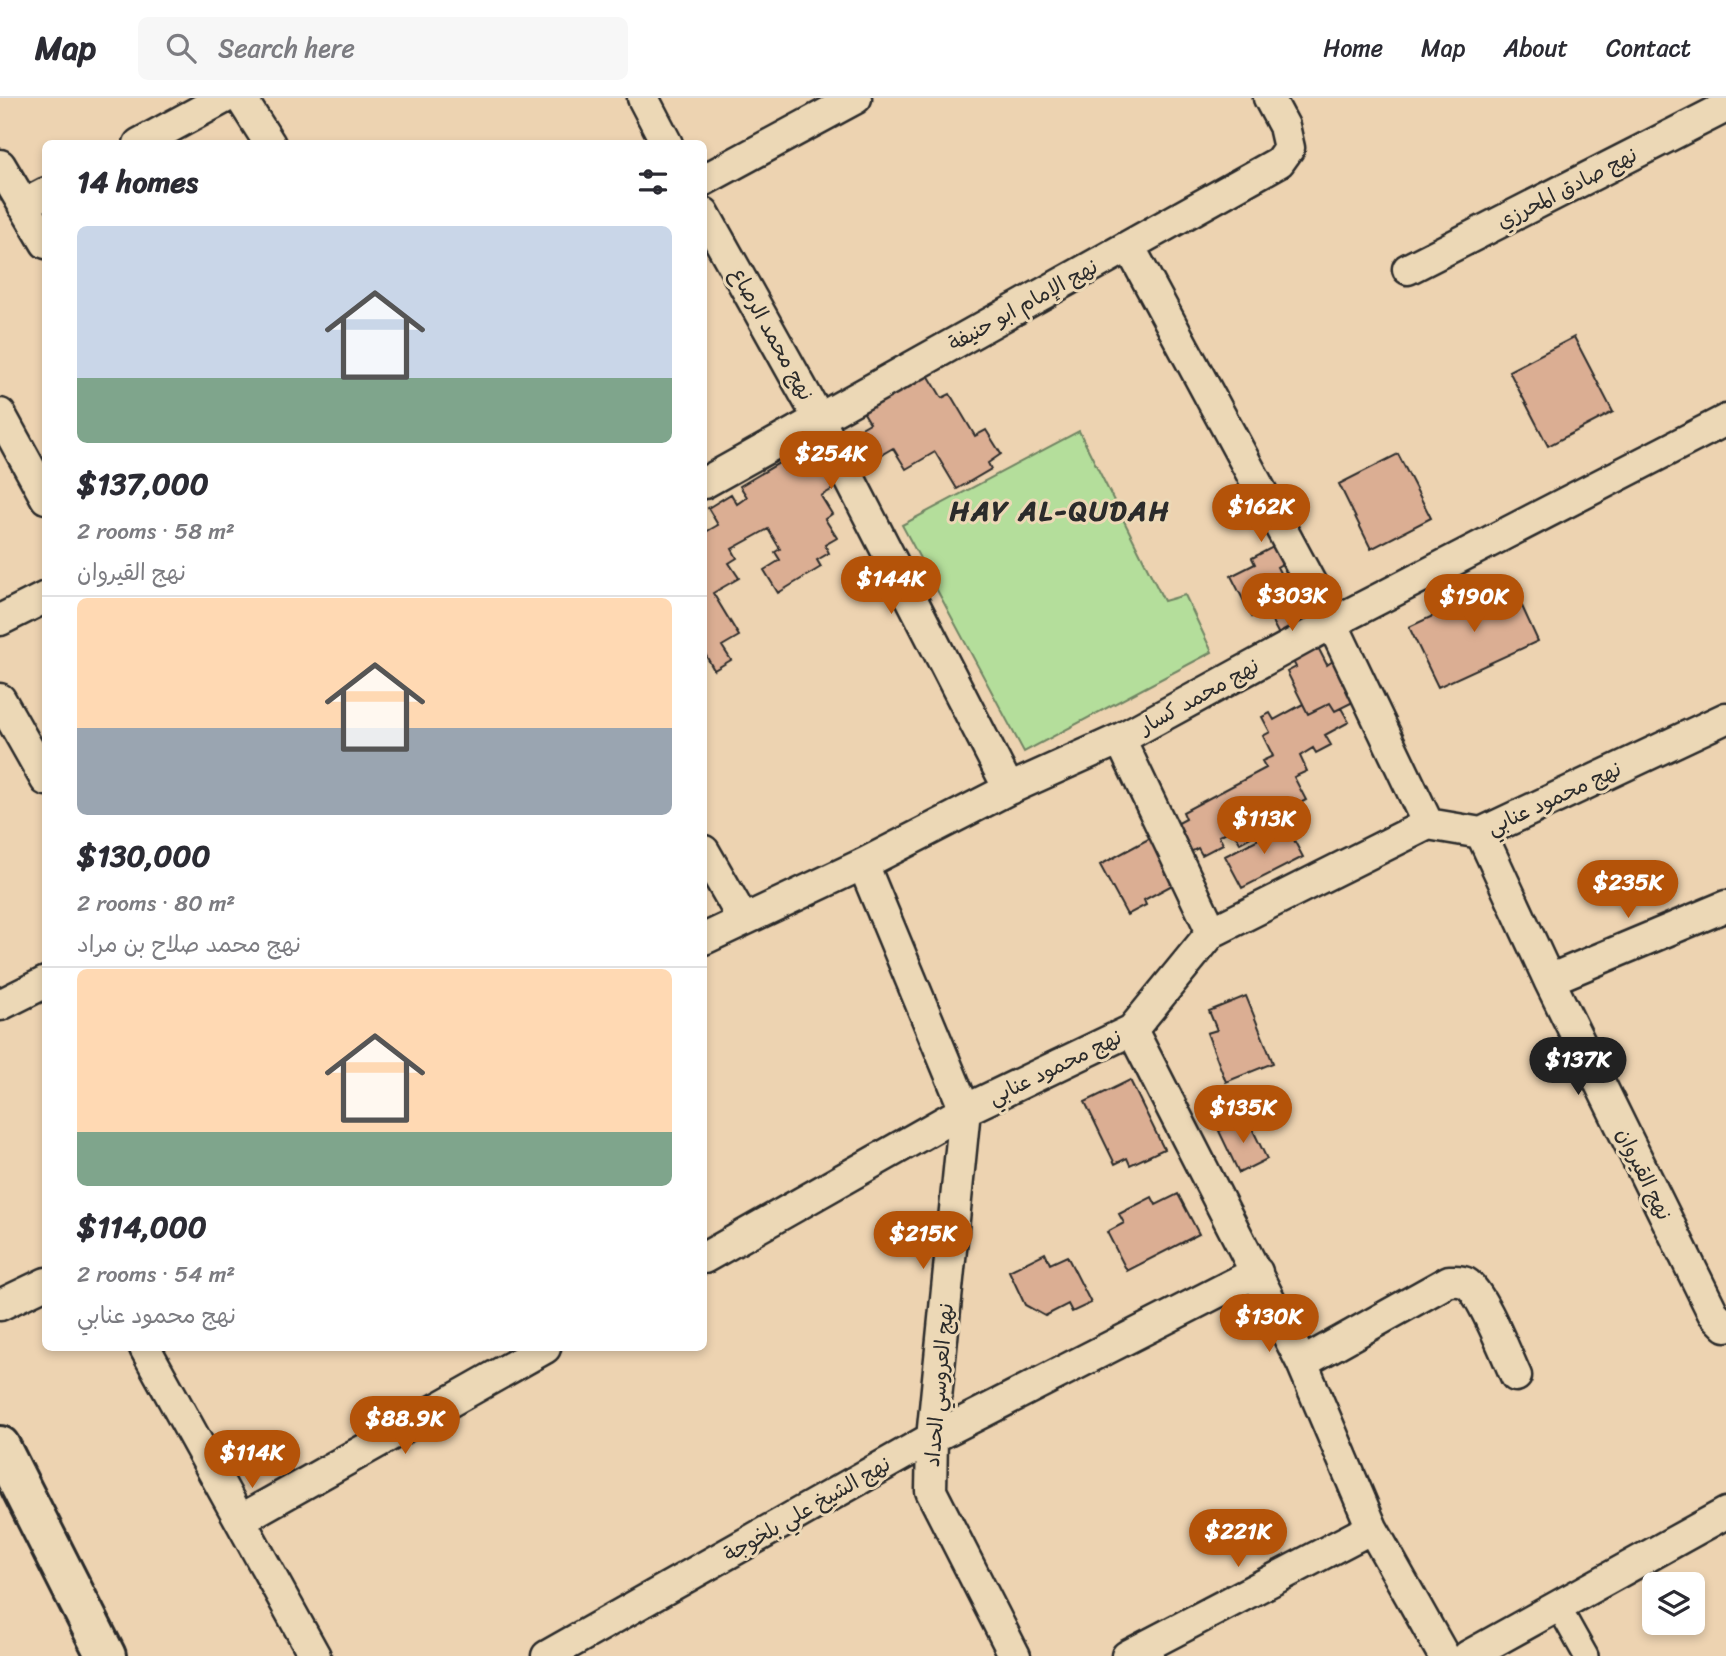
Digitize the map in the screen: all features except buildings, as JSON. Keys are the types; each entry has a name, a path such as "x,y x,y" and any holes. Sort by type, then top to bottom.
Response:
{"street":[{"path":"146,140 224,98"},
{"path":"241,98 267,140"},
{"path":"643,98 665,140"},
{"path":"707,178 856,98"},
{"name":"نهج الإمام ابو حنيفة","path":"707,481 1279,162 1289,148 1284,126 1269,98"},
{"name":"نهج صادق المحرزي","path":"1408,269 1723,104"},
{"path":"0,165 34,199 42,228"},
{"name":"نهج محمد الرصاع","path":"707,218 819,419 1009,789"},
{"path":"1129,246 1332,623 1428,824"},
{"path":"0,414 42,491"},
{"name":"نهج محمد كسار","path":"707,937 863,864 1009,789 1120,739 1332,623 1726,420"},
{"path":"0,621 42,599"},
{"path":"0,699 42,773"},
{"name":"نهج محمود عنابي","path":"707,1256 965,1110 1132,1030 1212,932 1428,824 1481,833 1726,718"},
{"path":"1120,739 1212,932"},
{"name":"نهج القيروان","path":"1481,833 1549,980 1713,1313 1726,1326"},
{"path":"707,856 743,919"},
{"name":"نهج العروسي الحداد","path":"863,864 965,1110 932,1438 931,1491 1015,1656"},
{"path":"1549,980 1726,906"},
{"path":"0,1004 42,984"},
{"path":"1132,1030 1302,1363 1372,1528 1444,1656"},
{"name":"نهج الشيخ علي بلخوجة","path":"547,1656 932,1438 1257,1272"},
{"path":"1302,1363 1449,1281 1460,1280 1468,1284 1479,1298 1516,1376"},
{"path":"0,1305 42,1285"},
{"path":"147,1351 315,1656"},
{"path":"240,1520 540,1351"},
{"path":"0,1446 106,1656"},
{"path":"1468,1656 1726,1513"},
{"path":"1127,1656 1372,1528"},
{"path":"1558,1606 1586,1656"}],"green space":[{"path":"1079,431 1164,601 1185,595 1212,652 1024,752 902,525"}],"district":[{"name":"HAY AL-QUDAH","path":"1060,510"}]}
